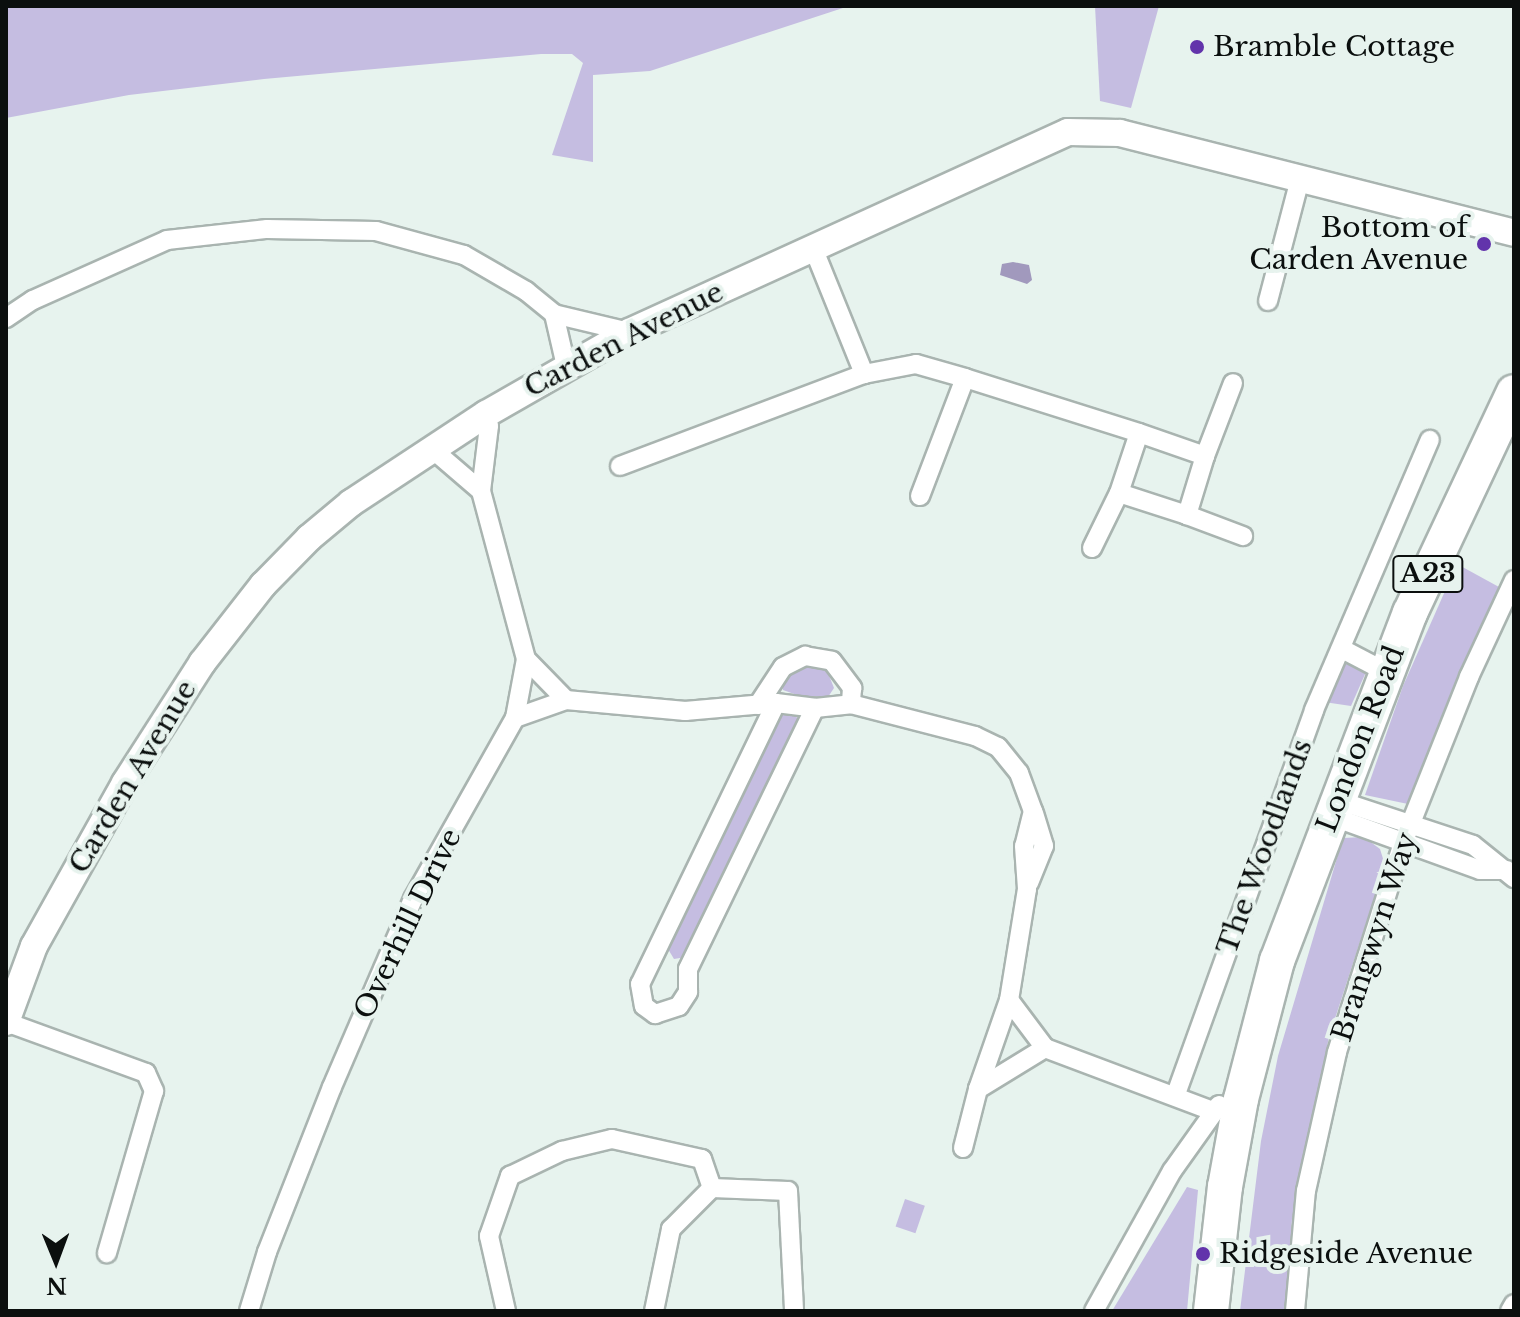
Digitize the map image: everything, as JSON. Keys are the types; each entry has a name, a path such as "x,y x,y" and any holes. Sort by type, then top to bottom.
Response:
{"highway":[{"name":"London Road","path":"1227,1105 1277,961 1386,672 1410,613 1514,392"},
{"name":"A23","path":"1211,1311 1223,1200 1227,1105"}],"street":[{"name":"Carden Avenue","path":"6,1022 34,946 125,783 202,663 263,585 309,538 351,503 486,414 629,332 1068,132 1120,133 1514,233"},
{"path":"1268,301 1300,179"},
{"path":"6,318 33,300 167,240 267,229 376,231 464,255 526,291 554,314 629,332"},
{"path":"814,250 864,374"},
{"path":"554,314 566,366"},
{"path":"620,466 864,374 916,364 1205,456"},
{"path":"920,496 965,378"},
{"path":"1187,515 1205,456 1233,383"},
{"name":"Overhill Drive","path":"249,1311 267,1252 332,1087 413,899 515,718 526,659 481,491 489,426 486,414"},
{"path":"1092,548 1119,493 1139,433"},
{"name":"The Woodlands","path":"1176,1094 1314,710 1430,440"},
{"path":"431,448 481,491"},
{"path":"1119,493 1243,536"},
{"name":"Brangwyn Way","path":"1295,1311 1306,1191 1337,1052 1403,843 1469,677 1514,580"},
{"path":"1342,649 1386,672"},
{"path":"815,708 688,969 688,992 679,1006 655,1014 644,1006 640,984 746,770 767,704 783,667 805,656 832,661 852,688 851,704"},
{"path":"526,659 566,700"},
{"path":"515,718 566,700 685,711 767,704 815,708 851,704 975,736 998,747 1019,773 1044,846 1027,889 1009,1000 978,1089 963,1148"},
{"path":"746,770 777,785"},
{"path":"1334,808 1411,824 1473,845 1511,873"},
{"path":"1334,808 1403,843 1480,870 1511,873"},
{"path":"655,956 688,969"},
{"path":"1009,1000 1045,1048 1176,1094 1227,1105 1172,1171 1094,1311"},
{"path":"6,1022 146,1073 154,1091 107,1253"},
{"path":"978,1089 1045,1048"},
{"path":"506,1311 489,1236 510,1176 562,1151 612,1139 702,1159 712,1188"},
{"path":"654,1311 671,1229 712,1188 788,1191 794,1311"},
{"path":"1510,1311 1514,1304"}],"shaded area":[{"path":"6,6 849,6 650,71 593,75 593,162 552,155 583,63 572,54 541,54 264,79 129,95 6,118"},
{"path":"1095,6 1159,6 1131,108 1100,101"},
{"path":"1013,262 1029,265 1032,280 1027,284 1000,275 1002,264"},
{"path":"1457,564 1499,587 1408,804 1365,795 1403,686"},
{"path":"1349,662 1360,665 1366,672 1351,706 1324,702 1342,666"},
{"path":"808,663 826,668 834,688 828,697 800,696 783,690 783,679"},
{"path":"786,712 796,715 798,721 686,957 674,959 668,949 779,717"},
{"path":"1364,837 1380,849 1385,865 1329,1037 1292,1219 1286,1311 1240,1311 1261,1141 1278,1056 1343,838"},
{"path":"1187,1187 1198,1190 1187,1311 1112,1311"},
{"path":"905,1199 925,1206 915,1233 896,1226"}],"place":[{"name":"Bramble Cottage","path":"1197,47"},
{"name":"Bottom of Carden Avenue","path":"1484,244"},
{"name":"Ridgeside Avenue","path":"1203,1254"}]}
